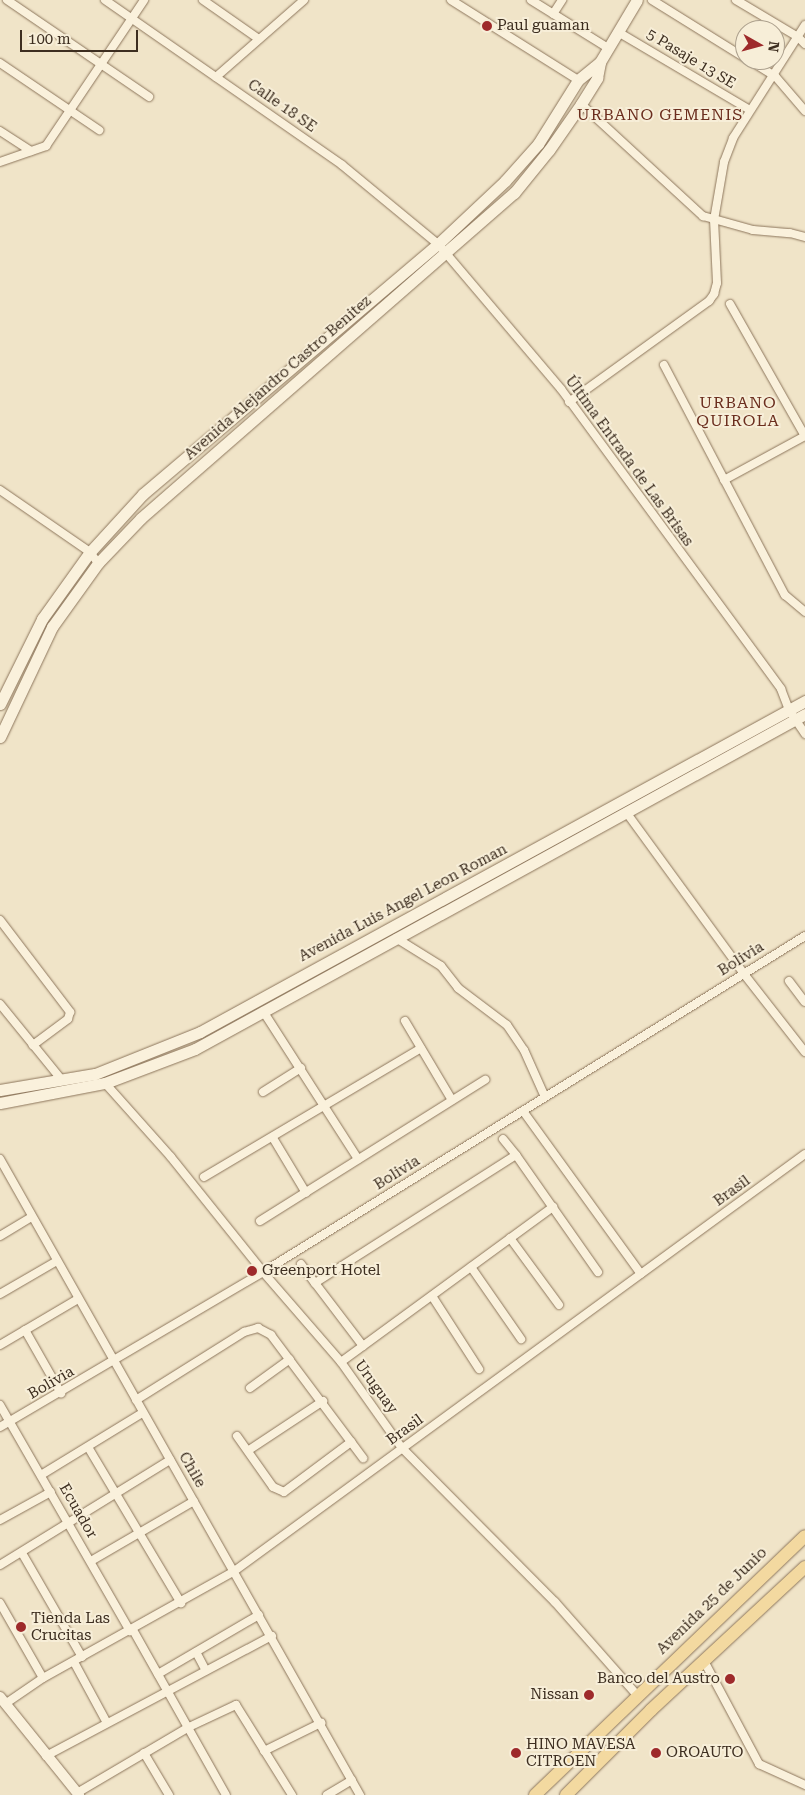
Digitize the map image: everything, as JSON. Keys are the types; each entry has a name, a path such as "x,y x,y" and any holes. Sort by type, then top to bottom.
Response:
{"main road":[{"name":"Avenida Alejandro Castro Benitez","path":"0,737 52,627 98,563 141,518 514,193 550,150 581,104 597,78 600,62 637,0"},
{"name":"Avenida Alejandro Castro Benitez","path":"0,704 42,619 90,552 144,494 438,244 505,181 538,144 578,80 600,62"},
{"name":"Avenida Luis Angel Leon Roman","path":"0,1090 96,1074 177,1044 371,938 412,929 626,812 798,711"},
{"name":"Avenida Luis Angel Leon Roman","path":"0,1103 105,1083 195,1049 346,966 451,895 798,711"},
{"path":"412,929 407,929 408,923 438,907 451,895"},
{"path":"346,966 354,955 376,943 376,938 371,938"},
{"name":"Avenida 25 de Junio","path":"535,1795 805,1536"},
{"path":"566,1795 704,1661 805,1567"}],"street":[{"path":"7,0 149,97"},
{"name":"Calle 18 SE","path":"105,0 342,165 438,244"},
{"path":"0,162 46,146 72,110 130,17 144,0"},
{"path":"203,0 259,39"},
{"path":"452,0 578,80"},
{"path":"531,0 608,48"},
{"path":"553,14 562,0"},
{"path":"652,0 735,52"},
{"path":"736,0 798,37 805,44"},
{"path":"216,76 302,1"},
{"path":"569,402 709,301 718,283 714,220 724,162 733,138 750,110 775,76 805,25"},
{"name":"5 Pasaje 13 SE","path":"618,32 750,110"},
{"path":"0,63 99,130"},
{"path":"765,70 775,76 805,111"},
{"path":"581,104 693,209 714,220 753,230 805,237"},
{"path":"0,131 31,151"},
{"name":"Última Entrada de Las Brisas","path":"438,244 569,402 798,711 805,734"},
{"path":"724,480 805,436 730,304"},
{"path":"664,365 785,595 805,612"},
{"path":"0,491 90,552 98,563"},
{"path":"626,812 744,974 805,1052"},
{"path":"0,920 70,1012 68,1019 33,1045"},
{"path":"393,933 441,966 458,988 507,1025 524,1050 546,1097"},
{"name":"Bolivia","path":"0,1428 114,1363 263,1272 805,936"},
{"path":"789,981 805,1002"},
{"path":"0,1004 61,1079"},
{"path":"263,1011 358,1159"},
{"path":"405,1021 452,1100"},
{"path":"204,1177 325,1108 421,1048"},
{"path":"263,1092 301,1068"},
{"path":"260,1222 485,1080"},
{"name":"Uruguay","path":"105,1083 171,1157 263,1272 341,1362 402,1448 555,1602 638,1696"},
{"path":"523,1111 641,1274"},
{"path":"273,1138 306,1193"},
{"path":"503,1139 598,1272"},
{"name":"Brasil","path":"3,1701 234,1572 805,1154"},
{"path":"315,1282 516,1155"},
{"name":"Chile","path":"1,1162 142,1413 272,1636 360,1795"},
{"path":"341,1362 553,1207"},
{"path":"0,1236 32,1217"},
{"path":"510,1238 560,1305"},
{"path":"0,1294 57,1261"},
{"path":"301,1264 363,1346"},
{"path":"471,1267 521,1338"},
{"path":"432,1296 479,1369"},
{"path":"0,1345 78,1299"},
{"path":"136,1400 250,1329 266,1330 322,1401 363,1458"},
{"path":"25,1330 62,1392"},
{"path":"250,1388 290,1359"},
{"path":"249,1450 322,1401"},
{"name":"Ecuador","path":"0,1405 189,1727 226,1795"},
{"path":"41,1475 142,1413"},
{"path":"237,1436 249,1450 273,1487 284,1492 351,1442"},
{"path":"88,1447 180,1603"},
{"path":"0,1565 70,1525 170,1460"},
{"path":"0,1520 51,1492"},
{"path":"91,1561 194,1501"},
{"path":"22,1553 82,1657"},
{"path":"0,1603 43,1678"},
{"path":"158,1674 259,1615"},
{"path":"46,1756 272,1636"},
{"path":"196,1652 206,1671"},
{"path":"704,1661 759,1764 805,1785"},
{"path":"74,1662 107,1723"},
{"path":"3,1701 78,1794 189,1727 236,1704 292,1795"},
{"path":"264,1751 320,1722"},
{"path":"144,1753 169,1795"},
{"path":"327,1795 352,1780"}],"place":[{"name":"Paul guaman","path":"487,26"},
{"name":"Greenport Hotel","path":"252,1271"},
{"name":"Tienda Las Crucitas","path":"21,1627"},
{"name":"Banco del Austro","path":"730,1679"},
{"name":"Nissan","path":"589,1695"},
{"name":"HINO MAVESA CITROEN","path":"516,1753"},
{"name":"OROAUTO","path":"656,1753"}],"district":[{"name":"URBANO GEMENIS","path":"660,115"},
{"name":"URBANO QUIROLA","path":"738,412"}]}
